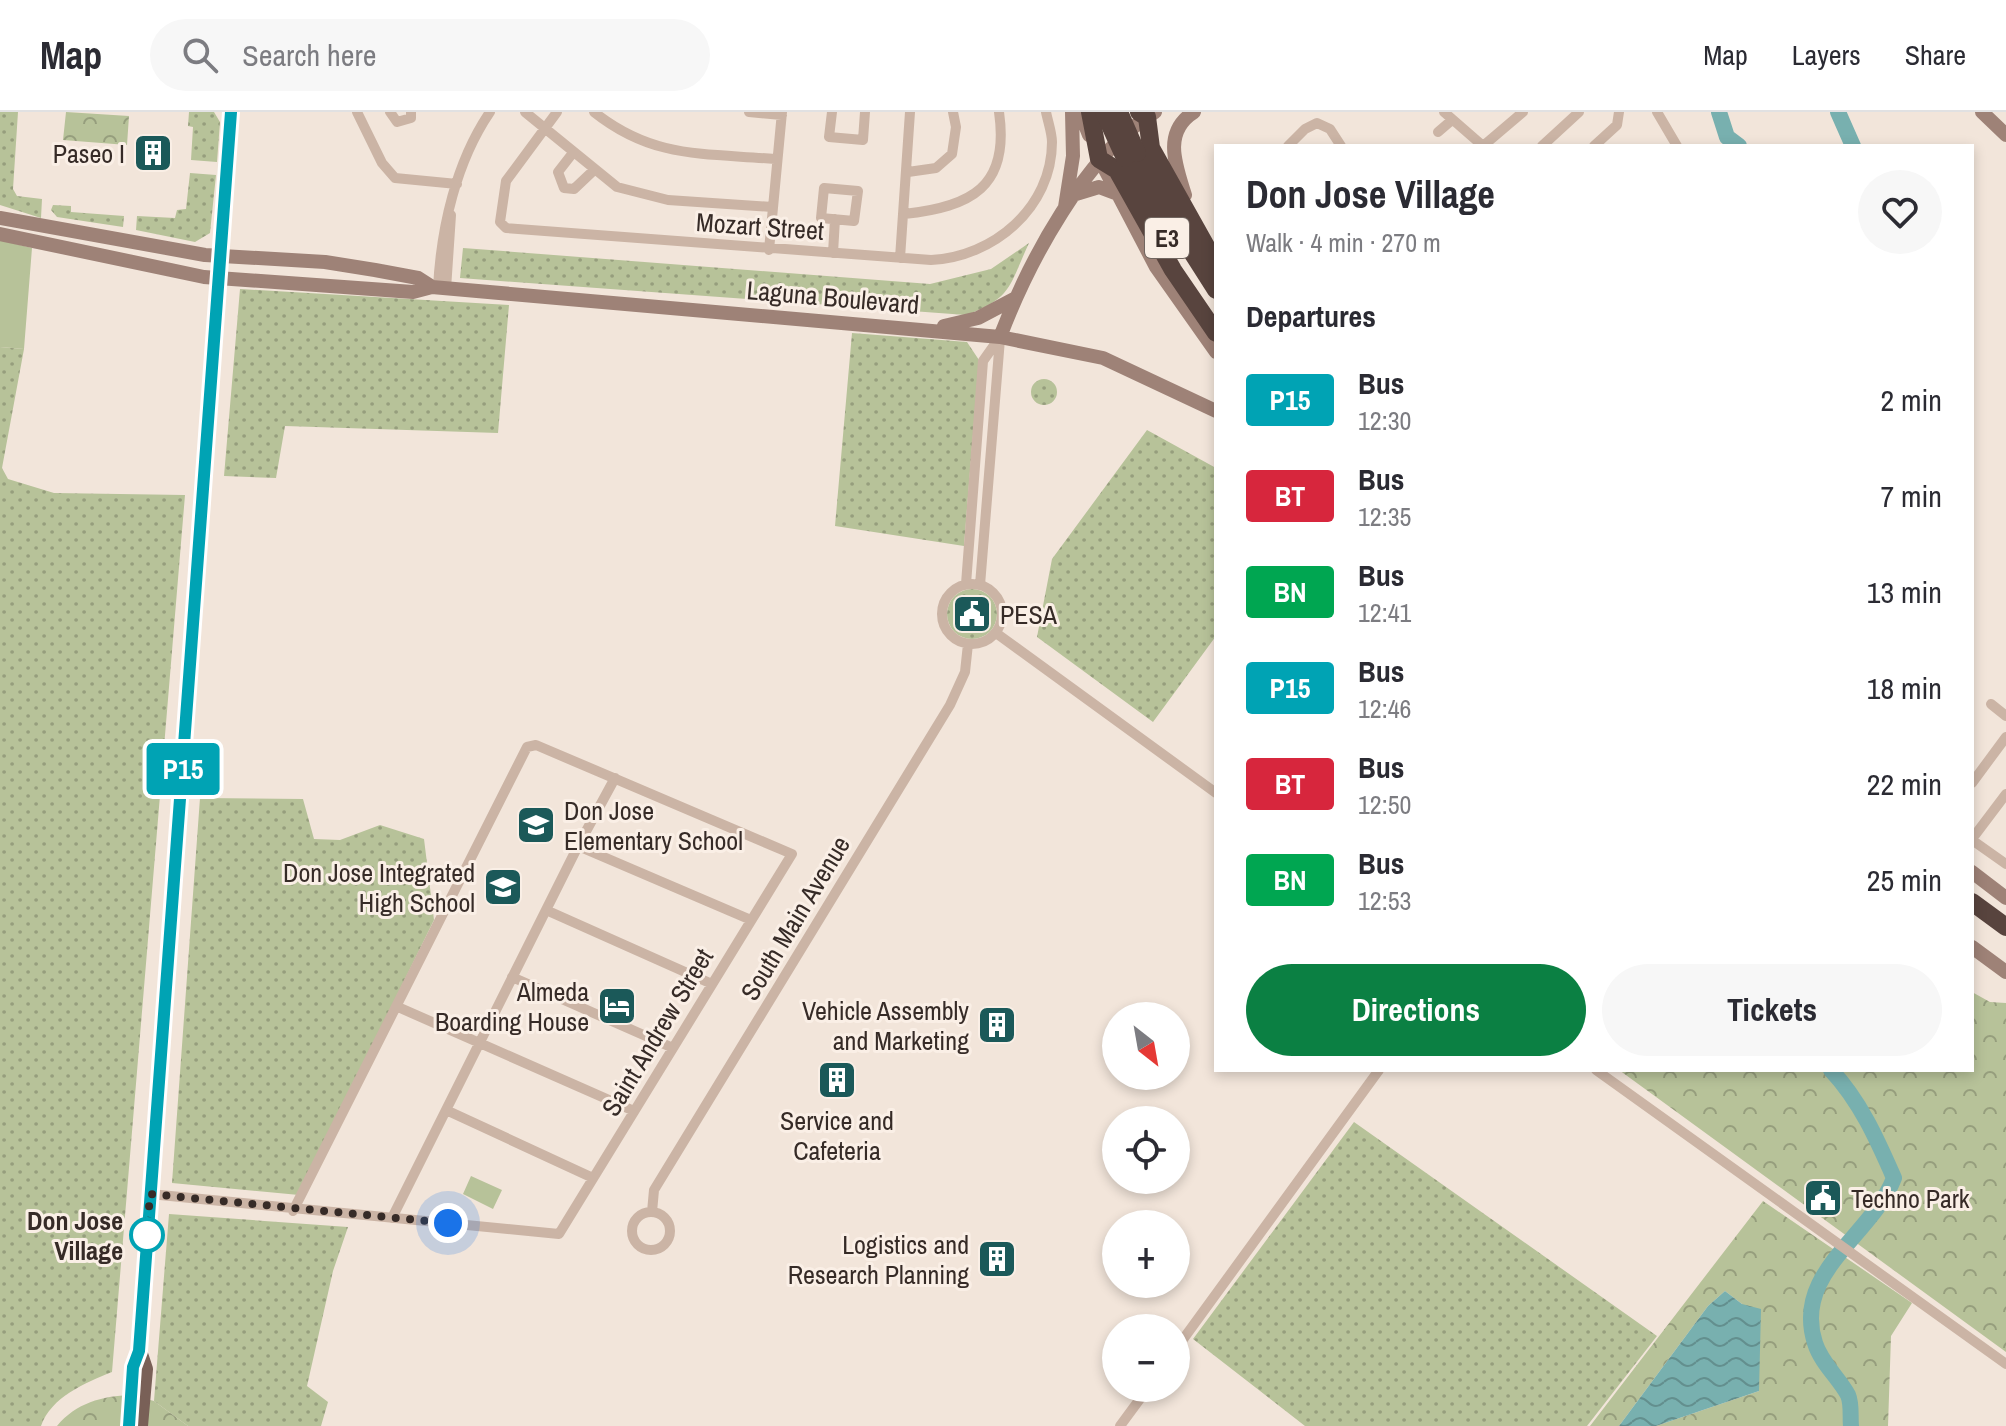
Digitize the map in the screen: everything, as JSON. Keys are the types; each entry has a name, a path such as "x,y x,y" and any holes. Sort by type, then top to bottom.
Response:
{"highway":[{"path":"1090,112 1099,159 1117,170 1173,270 1214,330"},
{"name":"E3","path":"1104,112 1214,287"},
{"name":"E3","path":"1119,112 1131,156 1169,243 1214,310"},
{"path":"1146,113 1151,148 1214,260"},
{"path":"1974,903 2006,927"},
{"path":"1974,918 2006,942"}],"main road":[{"path":"129,1426 133,1367 139,1351 231,112"},
{"path":"1064,214 1073,156 1072,112"},
{"path":"1080,112 1115,193 1168,286 1214,349"},
{"path":"1185,195 1174,156 1174,140 1180,124 1194,112"},
{"path":"1982,112 2006,135"},
{"path":"1000,337 1014,299 1076,194 1099,159 1146,113 1185,195 1214,242"},
{"path":"1076,194 1099,187 1115,193"},
{"name":"Laguna Boulevard","path":"0,218 221,256 375,270 441,285 1000,337 1103,358 1214,410"},
{"name":"Laguna Boulevard","path":"0,234 220,279 413,292 441,285"},
{"path":"928,329 978,318 1014,299"},
{"path":"1974,874 2006,898"},
{"path":"1974,948 2006,972"},
{"path":"139,1351 145,1369 140,1426"}],"street":[{"path":"357,112 382,163 395,178 457,184"},
{"path":"390,112 397,122 404,123 411,118 411,112"},
{"path":"441,285 445,227 464,157 490,112"},
{"path":"525,112 572,154 617,187 668,200 772,207"},
{"name":"Mozart Street","path":"557,112 506,181 500,222 506,228 769,250 946,259 970,253 1017,224 1034,204 1048,173 1052,142 1046,112"},
{"path":"594,112 626,135 655,146 775,159"},
{"path":"749,112 782,114 775,159 769,250"},
{"path":"832,112 829,137 863,140 865,112"},
{"path":"900,258 910,112"},
{"path":"908,172 936,168 952,154 956,127 953,112"},
{"path":"904,214 937,211 967,201 991,177 1003,141 999,112"},
{"path":"1544,144 1579,112"},
{"path":"1596,144 1617,125 1619,112"},
{"path":"1657,112 1676,144"},
{"path":"1485,144 1517,114"},
{"path":"1438,132 1448,116 1481,144"},
{"path":"1294,144 1317,123 1330,129 1340,144"},
{"path":"572,154 558,172 564,188 574,189 593,171"},
{"path":"824,188 858,191 854,221 835,219 821,218 824,188"},
{"path":"441,285 452,269 451,213"},
{"path":"833,253 835,219"},
{"path":"980,585 1000,337"},
{"path":"966,584 983,361 1000,337"},
{"path":"966,584 980,585 993,592 1001,605 1002,619 996,633 985,641 968,644 949,635 941,616 948,596 966,584"},
{"path":"996,633 1214,792"},
{"name":"South Main Avenue","path":"652,1212 654,1190 950,705 965,672 968,644"},
{"path":"1991,704 2006,716"},
{"path":"1974,780 2006,737"},
{"path":"150,1194 293,1211 392,1218 615,778 536,745 527,747 293,1211"},
{"name":"Saint Andrew Street","path":"392,1218 559,1234 792,854 615,778"},
{"path":"1974,836 2006,794"},
{"path":"1974,840 2004,859"},
{"path":"578,846 751,920"},
{"path":"546,910 712,984"},
{"path":"512,977 673,1048"},
{"path":"398,1007 634,1111"},
{"path":"1190,1330 1378,1072"},
{"path":"1599,1072 1858,1261 2006,1364"},
{"path":"446,1110 593,1178"},
{"path":"1120,1426 1138,1402"}],"green space":[{"path":"0,112 18,112 13,189 17,196 42,199 41,218 0,205"},
{"path":"66,112 129,116 127,145 63,140"},
{"path":"189,112 214,112 220,122 217,162 191,160 193,127 188,126"},
{"path":"190,173 216,175 210,233 195,242 136,230 137,216 175,218 177,210 186,209"},
{"path":"53,205 71,206 71,212 124,216 123,227 57,217 51,210"},
{"path":"0,240 32,248 24,349 0,347"},
{"path":"1029,243 1001,296 966,315 460,278 463,248 930,284 991,269"},
{"path":"240,289 509,305 498,433 285,426 276,478 224,476"},
{"path":"852,333 967,342 979,360 964,546 835,526"},
{"path":"0,347 24,349 2,468 8,479 54,493 185,495 112,1372 80,1386 61,1399 41,1426 0,1426"},
{"path":"1044,379 1053,383 1057,392 1053,401 1044,405 1035,401 1031,392 1035,383"},
{"path":"1147,430 1214,467 1214,639 1153,722 1037,637 1052,559"},
{"path":"962,590 982,590 996,604 996,624 982,638 962,638 948,624 948,604"},
{"path":"200,798 303,799 314,839 340,840 380,825 424,839 434,920 299,1195 172,1183"},
{"path":"1974,993 1990,1002 2006,1003 2006,1352 1622,1072 1974,1072"},
{"path":"1354,1122 1657,1336 1587,1426 1305,1426 1193,1339"},
{"path":"471,1176 502,1190 493,1209 463,1194"},
{"path":"1763,1201 1912,1303 1891,1336 1888,1426 1656,1426 1759,1391 1742,1304 1725,1291 1708,1306 1619,1426 1590,1426"},
{"path":"169,1214 348,1227 333,1271 307,1386 328,1402 321,1426 188,1426 154,1401"},
{"path":"131,1395 154,1401 188,1426 57,1426 72,1412 90,1402"}],"water":[{"path":"1725,1291 1742,1304 1761,1309 1759,1391 1656,1426 1619,1426 1708,1306"}],"waterway":[{"path":"1719,112 1727,137 1736,144"},
{"path":"1838,112 1852,144"},
{"path":"1833,1072 1859,1108 1894,1178 1883,1199 1824,1275 1815,1295 1811,1318 1821,1357 1848,1395 1851,1426"}],"bus line":[{"name":"P15","path":"129,1426 133,1367 139,1351 231,112"}],"place":[{"name":"Paseo I","path":"153,153"},
{"name":"PESA","path":"972,614"},
{"name":"Don Jose Elementary School","path":"536,825"},
{"name":"Don Jose Integrated High School","path":"503,887"},
{"name":"Almeda Boarding House","path":"617,1006"},
{"name":"Vehicle Assembly and Marketing","path":"997,1025"},
{"name":"Service and Cafeteria","path":"837,1080"},
{"name":"Techno Park","path":"1823,1198"},
{"name":"Don Jose Village","path":"147,1235"},
{"name":"Logistics and Research Planning","path":"997,1259"}],"route":[{"path":"147,1235 150,1194 293,1211 448,1223"}]}
